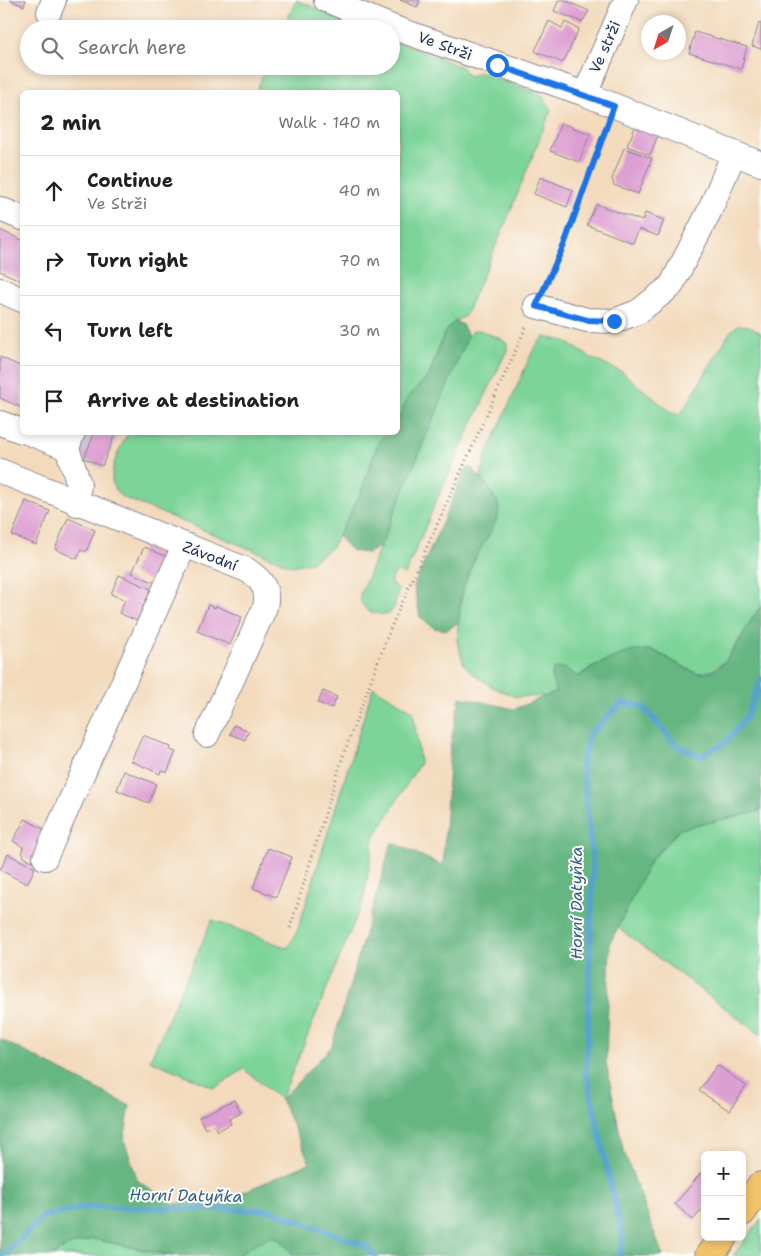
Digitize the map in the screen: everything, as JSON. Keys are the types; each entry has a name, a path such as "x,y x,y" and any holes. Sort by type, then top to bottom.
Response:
{"main road":[{"path":"746,1207 761,1186"},
{"path":"708,1256 720,1241"}],"street":[{"name":"Ve Strži","path":"326,0 375,20"},
{"name":"Ve strži","path":"585,94 626,0"},
{"name":"Ve Strži","path":"400,30 585,94 761,164"},
{"path":"536,306 587,320 614,321 638,312 671,286 710,210 734,153"},
{"path":"0,210 20,217"},
{"path":"0,290 20,299"},
{"path":"0,422 20,430"},
{"path":"42,435 70,440 80,484 77,504"},
{"name":"Závodní","path":"0,471 77,504 248,570 259,578 266,589 264,607 207,735"},
{"path":"45,858 184,546"}],"path":[{"path":"290,928 343,756 391,627 564,245 614,106"}],"shaded area":[{"path":"80,435 118,435 103,469 72,455"}],"green space":[{"path":"296,0 345,20 287,20"},
{"path":"400,43 461,67 469,76 480,72 542,95 551,110 504,227 465,316 454,322 444,333 429,376 408,396 400,417 400,90 257,90 263,75 400,75"},
{"path":"454,322 462,324 468,336 380,547 367,553 352,551 338,536 360,495 378,442 385,435 400,435 400,417 408,396 429,376 444,333"},
{"path":"738,325 749,326 761,333 761,606 726,660 712,671 696,673 652,650 590,668 577,677 554,687 556,692 550,696 516,697 492,687 475,675 464,665 457,641 460,594 498,502 487,488 481,476 486,456 534,348 544,337 565,341 591,358 622,372 673,414 681,414 730,332"},
{"path":"479,330 501,339 507,344 507,350 441,490 405,575 396,571 390,582 399,589 394,608 389,614 373,613 362,605 360,595 468,336 473,331"},
{"path":"127,435 385,435 378,442 360,495 332,547 311,562 292,566 122,497 116,490 112,475 113,466"},
{"path":"470,467 492,493 498,505 498,515 466,580 459,622 447,630 434,628 420,617 414,586 466,469"},
{"path":"761,606 761,809 757,812 680,829 650,861 610,944 606,1063 623,1149 663,1256 294,1256 284,1243 274,1236 256,1243 237,1256 173,1256 93,1239 70,1245 51,1256 0,1256 0,1039 130,1106 124,1140 138,1181 174,1204 229,1198 310,1163 281,1100 332,1046 392,842 443,866 450,747 460,697 514,709 556,692 551,677 554,669 567,669 578,677 603,662 635,651 653,651 682,667 698,673 713,671 733,651"},
{"path":"373,687 413,711 420,763 374,838 364,898 281,1100 244,1069 215,1088 150,1060 212,920 288,948 298,929"},
{"path":"761,809 761,1035 617,927 650,861 680,829 757,812"},
{"path":"761,1219 761,1256 733,1256"},
{"path":"274,1236 284,1243 294,1256 237,1256 256,1243"},
{"path":"93,1239 173,1256 51,1256 70,1245"}],"building":[{"path":"10,0 26,0 24,6"},
{"path":"400,0 420,0 417,7"},
{"path":"559,0 564,0 589,11 582,22 554,11"},
{"path":"549,21 562,28 565,22 579,29 563,63 535,51"},
{"path":"759,23 761,23 761,49 752,46"},
{"path":"695,32 747,47 741,69 689,53"},
{"path":"561,123 590,134 579,162 550,151"},
{"path":"636,125 658,135 650,155 627,146"},
{"path":"624,148 652,158 638,194 614,185 612,179"},
{"path":"540,177 573,190 567,207 534,194"},
{"path":"596,204 642,221 645,213 664,220 658,236 639,229 633,243 587,225"},
{"path":"0,230 20,239 20,280 0,271"},
{"path":"0,357 20,366 20,407 0,398"},
{"path":"94,435 115,435 102,466 84,458"},
{"path":"26,501 50,511 36,545 12,535"},
{"path":"68,518 95,530 86,552 81,550 77,559 55,549"},
{"path":"144,547 170,558 158,584 132,573"},
{"path":"119,575 151,589 137,621 119,613 125,600 111,594"},
{"path":"208,605 215,608 216,606 242,617 230,645 197,631"},
{"path":"323,691 337,697 332,708 318,703"},
{"path":"234,725 249,731 245,740 230,734"},
{"path":"143,735 171,747 170,750 176,752 167,772 161,770 160,774 131,761"},
{"path":"124,771 156,784 149,803 117,790"},
{"path":"25,819 51,833 34,862 24,857 23,847 13,841"},
{"path":"268,848 292,857 276,897 253,888"},
{"path":"8,854 35,868 27,884 0,870"},
{"path":"717,1065 746,1086 730,1111 699,1091"},
{"path":"234,1100 241,1113 229,1119 231,1124 217,1131 214,1125 205,1129 199,1117"},
{"path":"701,1173 701,1211 693,1220 675,1204"}],"waterway":[{"name":"Horní Datyňka","path":"619,1256 623,1241 586,1073 593,868 582,764 589,734 622,703 643,707 676,745 701,756 726,742 747,716 761,679"},
{"name":"Horní Datyňka","path":"3,1256 44,1216 88,1207 269,1210 366,1246 375,1256"}],"route":[{"path":"497,65 585,94 614,106 564,245 536,306 587,320 614,321"}]}
